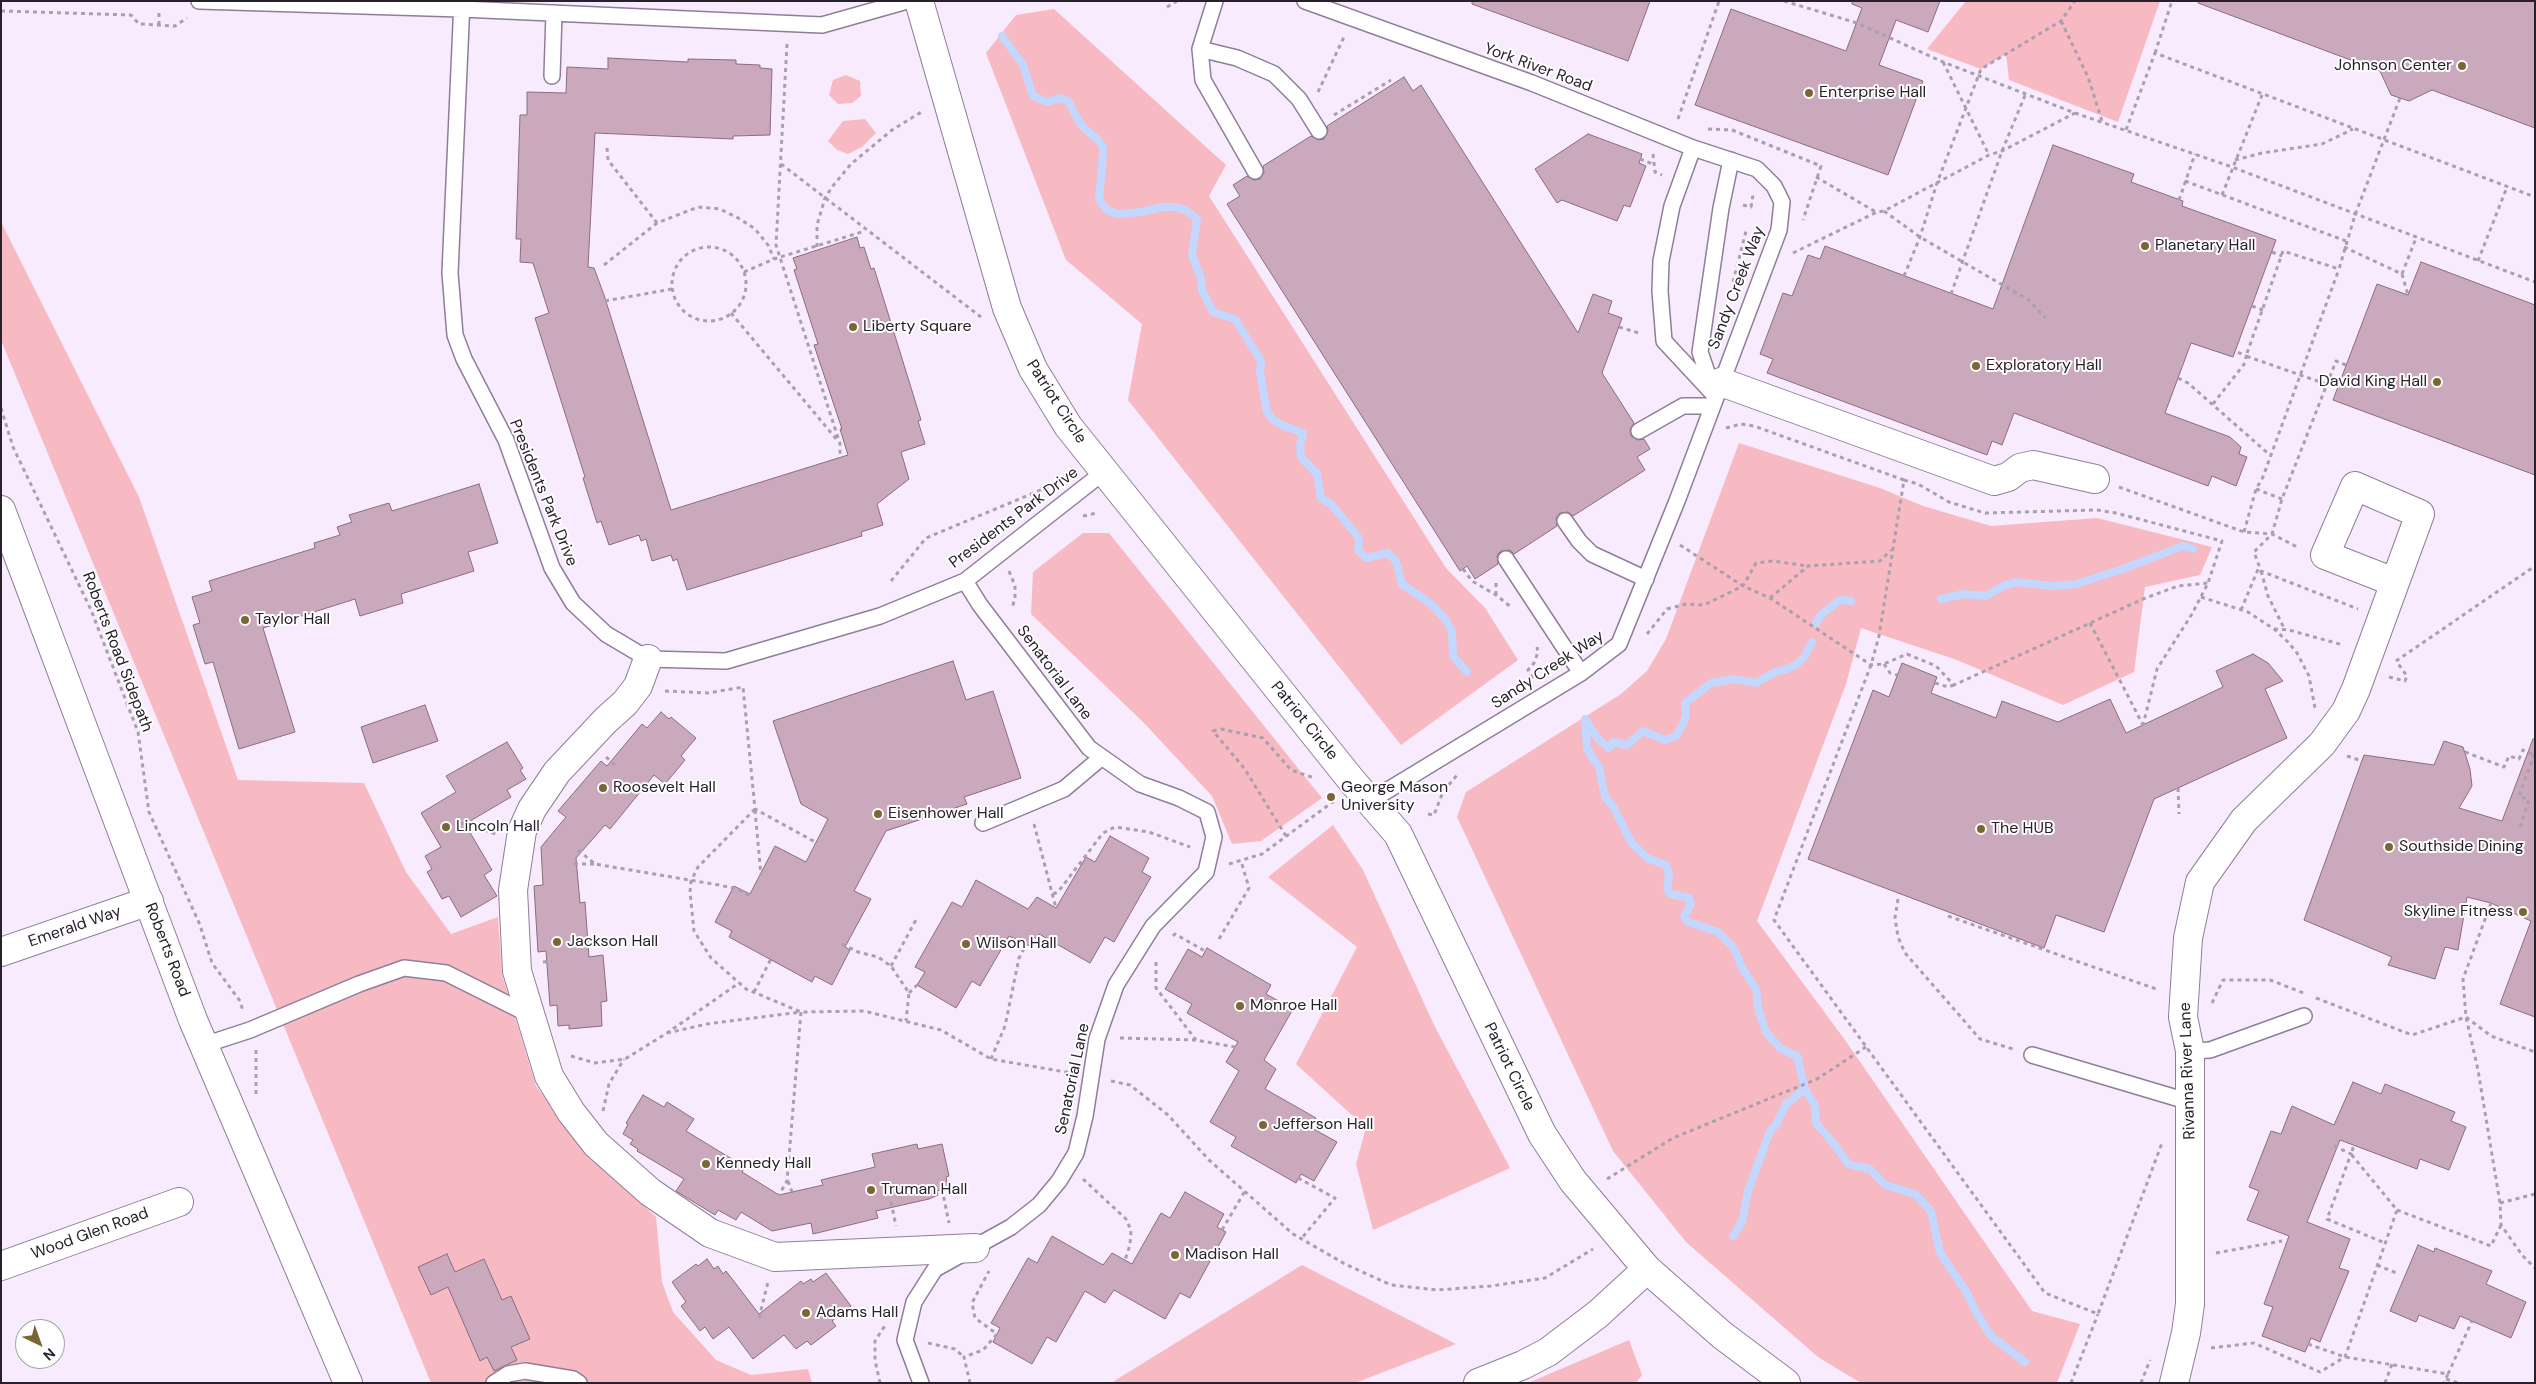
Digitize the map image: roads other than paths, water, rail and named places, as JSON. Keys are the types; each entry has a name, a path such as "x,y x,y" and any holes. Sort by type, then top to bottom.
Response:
{"street":[{"name":"Patriot Circle","path":"919,1 1007,308 1033,369 1068,426 1352,782 1398,834 1542,1134 1573,1181 1647,1269 1722,1335 1786,1383"},
{"path":"1722,393 1994,481 2008,477 2020,468 2033,465 2095,479"},
{"name":"Rivanna River Lane","path":"2174,1383 2186,1333 2190,1304 2190,1051 2183,1017 2188,938 2200,882 2244,820 2310,758 2322,744 2346,710 2356,689 2420,514 2355,486 2325,555 2394,582"},
{"name":"Roberts Road","path":"1,510 204,1045 348,1383"},
{"path":"648,659 638,686 625,703 606,720 557,772 532,810 522,831 513,890 517,971 549,1076 571,1112 596,1144 650,1192 710,1233 775,1257 965,1249"},
{"name":"Emerald Way","path":"1,952 149,901"},
{"name":"Wood Glen Road","path":"1,1266 179,1202"},
{"path":"1478,1383 1548,1352 1598,1314 1647,1269"}],"lane":[{"path":"199,1 462,5 554,13 822,25 907,1"},
{"path":"1215,1 1200,49 1203,80 1255,171"},
{"name":"York River Road","path":"1305,1 1532,83 1693,148 1757,169"},
{"name":"Presidents Park Drive","path":"462,5 450,273 455,335 464,359 506,440 552,568 573,603 606,634 648,659 726,661 880,616 965,581 1104,471"},
{"path":"552,76 554,13"},
{"path":"1200,49 1237,58 1274,74 1299,99 1319,131"},
{"path":"1693,148 1672,206 1661,261 1660,291 1664,341 1722,393"},
{"path":"1722,393 1700,352 1730,160"},
{"name":"Sandy Creek Way","path":"1370,801 1581,673 1619,644 1722,393 1779,230 1782,202 1774,186 1757,169"},
{"path":"1639,431 1683,406 1722,393"},
{"path":"1565,521 1579,541 1592,554 1646,579"},
{"path":"1506,559 1581,673"},
{"name":"Senatorial Lane","path":"921,1383 905,1340 914,1302 935,1268 965,1249 1011,1227 1039,1205 1068,1166 1076,1153 1097,1039 1116,985 1153,926 1206,872 1214,837 1207,812 1179,798 1140,784 1089,748 980,604 965,581"},
{"path":"983,823 1064,790 1102,757"},
{"path":"204,1045 250,1030 359,984 404,968 446,972 533,1024"},
{"path":"2190,1051 2210,1050 2304,1016"},
{"path":"2032,1055 2190,1102"},
{"path":"494,1383 508,1374 524,1371 564,1377 579,1383"}],"waterway":[{"path":"1002,36 1023,65 1033,96 1047,102 1061,98 1068,101 1082,126 1103,147 1099,200 1107,210 1117,214 1141,212 1163,207 1176,207 1187,211 1197,219 1192,255 1201,278 1202,290 1213,312 1235,319 1261,361 1260,373 1267,412 1272,419 1282,425 1303,433 1300,445 1301,457 1317,474 1321,498 1331,504 1359,538 1358,550 1366,558 1388,553 1396,561 1402,584 1431,604 1446,620 1452,631 1453,656 1467,672"},
{"path":"1941,599 1964,594 1986,596 2005,585 2017,582 2052,586 2076,584 2120,570 2183,546 2193,549"},
{"path":"1816,623 1822,614 1840,600 1851,601"},
{"path":"1586,721 1598,739 1609,748 1614,742 1627,745 1643,731 1665,740 1676,736 1682,726 1686,715 1685,703 1711,683 1734,679 1756,683 1775,672 1797,664 1805,656 1812,642"},
{"path":"1585,719 1587,749 1599,767 1605,797 1614,808 1631,842 1647,858 1666,865 1669,874 1667,889 1670,894 1689,898 1691,904 1684,916 1688,922 1718,932 1734,948 1742,968 1756,989 1759,1012 1766,1032 1781,1049 1797,1056 1805,1089 1815,1106 1816,1123 1848,1164 1870,1169 1885,1185 1915,1194 1931,1211 1940,1253 1966,1291 1976,1312 1991,1336 2025,1362"},
{"path":"1733,1236 1742,1222 1748,1191 1770,1131 1776,1125 1786,1104 1805,1089"}],"place":[{"name":"Johnson Center","path":"2462,66"},
{"name":"Enterprise Hall","path":"1809,93"},
{"name":"Planetary Hall","path":"2145,246"},
{"name":"Liberty Square","path":"853,327"},
{"name":"Exploratory Hall","path":"1976,366"},
{"name":"David King Hall","path":"2437,382"},
{"name":"Taylor Hall","path":"245,620"},
{"name":"Roosevelt Hall","path":"603,788"},
{"name":"George Mason University","path":"1331,797"},
{"name":"Eisenhower Hall","path":"878,814"},
{"name":"Lincoln Hall","path":"446,827"},
{"name":"The HUB","path":"1981,829"},
{"name":"Southside Dining","path":"2389,847"},
{"name":"Skyline Fitness","path":"2523,912"},
{"name":"Jackson Hall","path":"557,942"},
{"name":"Wilson Hall","path":"966,944"},
{"name":"Monroe Hall","path":"1240,1006"},
{"name":"Jefferson Hall","path":"1263,1125"},
{"name":"Kennedy Hall","path":"706,1164"},
{"name":"Truman Hall","path":"871,1190"},
{"name":"Madison Hall","path":"1175,1255"},
{"name":"Adams Hall","path":"806,1313"}]}
